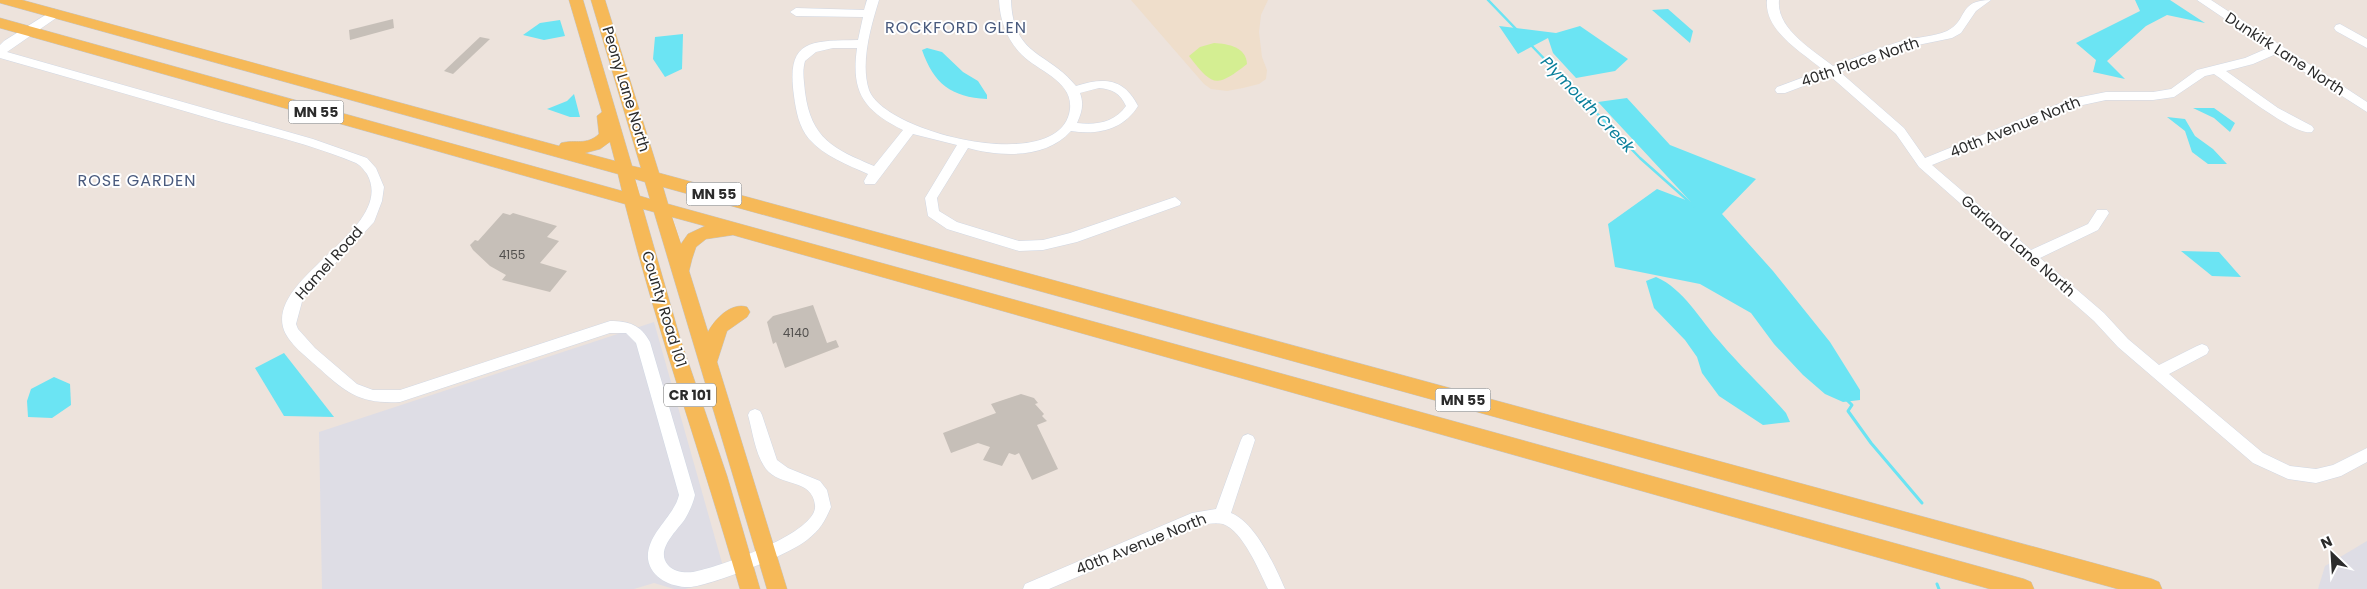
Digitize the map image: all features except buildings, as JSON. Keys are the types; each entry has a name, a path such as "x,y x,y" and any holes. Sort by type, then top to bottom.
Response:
{"main road":[{"name":"MN 55","path":"6,0 2152,589"},
{"name":"Peony Lane North","path":"576,0 625,170"},
{"name":"Peony Lane North","path":"598,0 653,177"},
{"name":"MN 55","path":"0,23 2024,589"},
{"path":"473,128 577,149 594,146 607,135 607,124 594,77 595,67"},
{"name":"County Road 101","path":"625,170 672,338 717,476 750,589"},
{"name":"County Road 101","path":"653,177 680,273 777,589"},
{"path":"680,273 686,247 696,236 710,230 742,230"},
{"path":"708,362 719,326 729,317 741,312"}],"street":[{"path":"873,0 863,35 862,82 867,97 894,120 910,129 987,148 1018,149 1052,139 1069,126 1076,111 1076,100 1067,82 1038,63 1016,40 1005,15 1004,0"},
{"name":"Garland Lane North","path":"1773,0 1772,9 1780,27 1900,131 1923,164 2100,317 2123,344 2250,453 2288,472 2308,475 2327,474 2367,454"},
{"name":"40th Place North","path":"1781,90 1905,44 1948,35 1957,30 1972,8 1985,0"},
{"name":"Dunkirk Lane North","path":"2203,0 2367,108"},
{"path":"796,12 815,6 868,14"},
{"path":"0,53 8,44 54,13"},
{"path":"2340,28 2367,44"},
{"path":"863,44 828,46 806,51 799,58 797,67 798,90 807,122 813,135 873,176 910,129"},
{"name":"40th Avenue North","path":"1923,164 2076,102 2106,96 2152,96 2174,93 2201,72 2249,61 2277,49"},
{"name":"Hamel Road","path":"0,53 309,142 363,161 372,171 378,187 376,202 367,222 297,295 291,310 290,329 300,343 356,392 383,397 400,396 559,345"},
{"path":"2216,69 2274,111 2308,129"},
{"path":"1069,126 1096,129 1114,124 1127,115 1132,106 1129,98 1107,83 1096,83 1073,91"},
{"path":"965,143 931,198 934,212 952,226 1019,246 1043,245 1072,238 1174,202"},
{"path":"2030,256 2093,227 2102,213"},
{"name":"County Road 101","path":"559,345 610,327 621,326 636,331 643,342 687,495 687,504 682,513 660,540 656,549 658,565 670,577 681,580 694,579 766,553 801,537 814,527 820,517 823,503 818,489 810,483 781,473 773,466 755,415"},
{"path":"2157,373 2202,350"},
{"path":"1248,440 1223,516 1233,520 1246,533 1278,589"},
{"name":"40th Avenue North","path":"1031,589 1198,518 1211,515 1223,516"}],"shaded area":[{"path":"1131,0 1268,0 1261,15 1259,32 1262,57 1267,70 1266,79 1259,84 1227,91 1211,89 1204,84"},
{"path":"654,322 726,577 685,589 674,589 654,583 634,589 322,589 319,432"},
{"path":"2367,541 2367,589 2318,589 2325,566"}],"green space":[{"path":"1214,43 1225,44 1240,50 1246,58 1247,64 1237,72 1221,80 1215,81 1210,78 1204,74 1189,56 1200,47"}],"water":[{"path":"2135,0 2170,0 2205,23 2167,15 2146,26 2107,61 2125,79 2093,72 2096,60 2076,43 2140,11"},
{"path":"1668,9 1693,31 1690,43 1652,10"},
{"path":"560,20 565,36 544,40 523,35 540,23"},
{"path":"1499,26 1556,33 1580,26 1628,59 1615,71 1576,78 1553,53 1548,38 1518,54"},
{"path":"683,34 682,69 665,77 653,59 655,37"},
{"path":"927,48 942,52 963,72 978,81 987,95 987,99 974,98 954,92 938,80 932,72 922,50"},
{"path":"574,94 580,117 570,117 547,109 567,101"},
{"path":"1627,98 1670,145 1756,179 1722,214 1773,271 1830,342 1860,390 1860,400 1843,402 1825,394 1803,375 1774,344 1751,313 1700,284 1615,267 1608,224 1657,189 1691,202 1598,102"},
{"path":"2193,108 2214,108 2235,123 2230,132 2214,118"},
{"path":"2167,117 2185,119 2195,136 2213,149 2227,164 2208,164 2192,152 2185,131"},
{"path":"2181,251 2219,252 2241,277 2212,276"},
{"path":"1656,277 1666,282 1683,297 1728,351 1786,413 1790,422 1763,425 1719,396 1702,373 1697,357 1685,340 1654,308 1646,281"},
{"path":"284,353 334,417 284,416 255,368"},
{"path":"54,377 70,384 71,405 52,418 28,417 27,401 31,389"}],"waterway":[{"name":"Plymouth Creek","path":"1488,0 1517,30"},
{"name":"Plymouth Creek","path":"1530,44 1640,158 1694,206"},
{"name":"Plymouth Creek","path":"1846,399 1852,405 1848,411 1871,443 1922,503"},
{"name":"Plymouth Creek","path":"1937,584 1939,589"}],"district":[{"name":"ROCKFORD GLEN","path":"956,27"},
{"name":"ROSE GARDEN","path":"137,180"}]}
